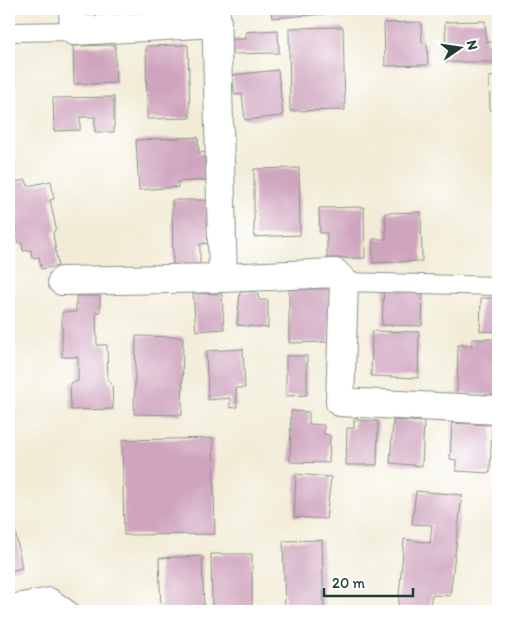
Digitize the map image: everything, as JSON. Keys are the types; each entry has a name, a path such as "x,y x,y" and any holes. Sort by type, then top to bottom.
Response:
{"street":[{"path":"73,20 216,16 224,278"},
{"path":"62,280 224,278 335,273 344,282 340,402 498,410"}],"lane":[{"path":"12,32 73,20"},
{"path":"344,282 498,286"},
{"path":"9,604 50,596 70,611"}],"building":[{"path":"271,9 325,9 325,14 272,18"},
{"path":"352,9 384,9 384,10 352,13"},
{"path":"485,21 486,42 494,42 494,62 446,62 445,22"},
{"path":"421,22 422,43 427,44 428,65 385,66 384,23"},
{"path":"343,27 345,110 290,111 289,28"},
{"path":"278,30 279,53 231,54 230,39 246,39 246,32"},
{"path":"115,45 116,83 74,84 73,46"},
{"path":"188,45 190,118 147,119 146,46"},
{"path":"278,70 283,116 245,120 242,94 235,95 232,75"},
{"path":"498,76 498,110 490,110 489,77"},
{"path":"114,97 114,132 95,132 95,117 80,117 80,130 54,131 53,98"},
{"path":"9,101 14,127 9,128"},
{"path":"198,137 199,153 207,152 209,180 177,182 178,187 139,190 136,140"},
{"path":"299,168 300,235 254,237 254,169"},
{"path":"26,180 28,186 51,181 54,199 50,200 56,228 53,233 58,266 41,269 39,257 32,258 31,250 23,251 22,243 18,243 15,226 9,229 9,183"},
{"path":"172,200 208,200 209,243 200,244 200,264 173,265"},
{"path":"364,207 365,258 327,258 327,233 320,233 319,208"},
{"path":"421,212 422,261 373,263 373,239 386,239 385,213"},
{"path":"384,287 423,288 422,326 382,325"},
{"path":"289,289 330,289 329,342 289,343"},
{"path":"257,291 259,300 268,300 268,328 237,325 240,292"},
{"path":"193,293 222,294 224,329 196,331"},
{"path":"76,296 100,296 100,312 96,312 97,345 107,345 108,381 112,385 113,409 71,410 70,383 78,381 78,357 62,357 62,312 76,312"},
{"path":"481,298 498,298 498,332 480,331"},
{"path":"372,331 419,332 418,378 371,376"},
{"path":"136,336 183,337 182,415 134,414"},
{"path":"472,339 498,339 498,395 457,394 458,345 472,345"},
{"path":"243,349 245,388 236,388 237,407 230,408 230,398 208,400 206,351"},
{"path":"286,356 307,356 307,395 286,396"},
{"path":"291,411 309,412 309,424 324,425 324,434 330,435 329,463 290,462"},
{"path":"354,420 378,421 377,465 346,465 347,428 354,428"},
{"path":"393,420 424,422 422,466 390,463"},
{"path":"452,423 492,425 490,473 456,471 456,460 450,459"},
{"path":"213,438 215,534 124,535 122,440"},
{"path":"296,474 331,477 326,519 294,517"},
{"path":"416,491 462,495 450,596 432,595 429,608 398,608 404,539 430,543 432,525 412,524"},
{"path":"11,508 22,568 9,571 9,509"},
{"path":"322,540 324,611 285,611 283,541"},
{"path":"211,554 252,554 252,611 212,611"},
{"path":"202,556 204,611 161,611 159,558"},
{"path":"497,557 498,611 495,611"}]}
